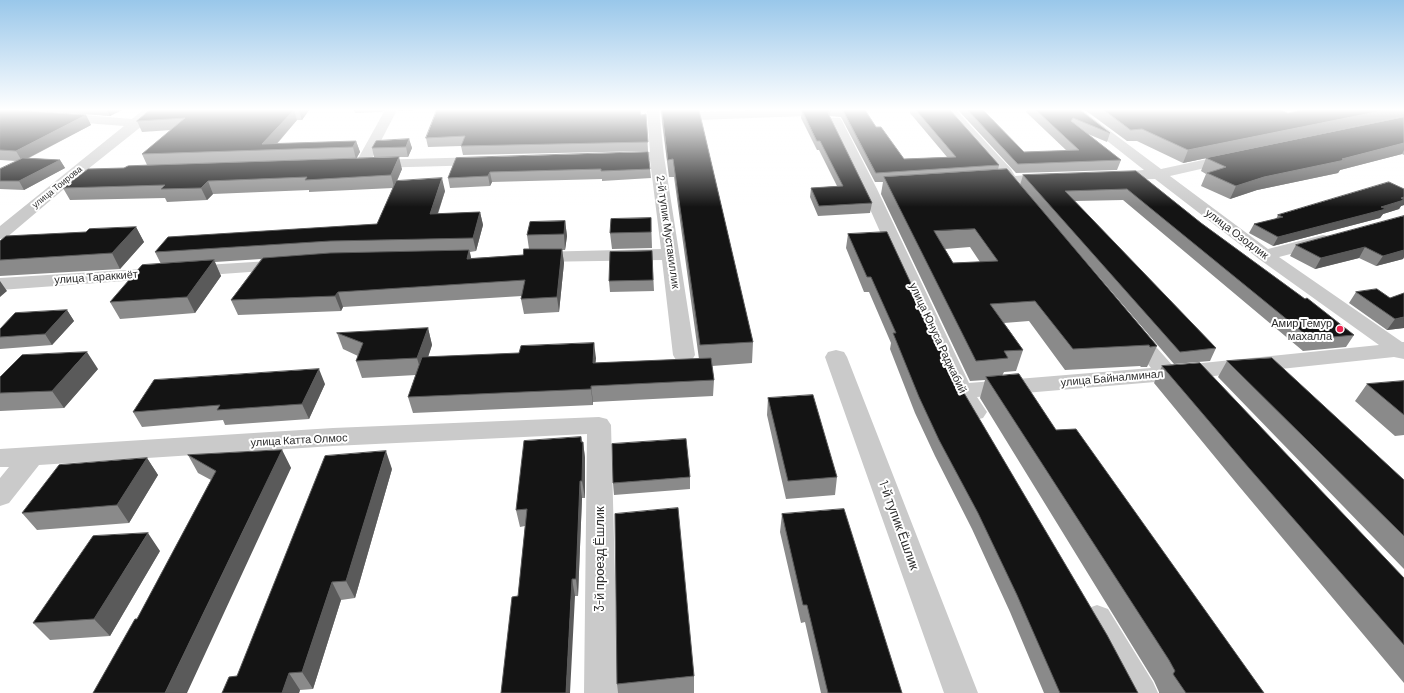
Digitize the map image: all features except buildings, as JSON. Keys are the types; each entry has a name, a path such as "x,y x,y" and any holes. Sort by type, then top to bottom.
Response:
{"street":[{"name":"улица Тоирова","path":"0,234 113,142"},
{"path":"362,164 374,142"},
{"name":"2-й тупик Мустакиллик","path":"656,142 684,354"},
{"name":"улица Юнуса Раджабий","path":"848,142 877,189 962,391 987,432"},
{"path":"979,142 1006,172 1013,190 1024,202"},
{"name":"улица Озодлик","path":"1116,142 1265,255 1402,350"},
{"path":"609,157 657,156"},
{"path":"1095,176 1157,174 1244,156"},
{"path":"346,164 497,160"},
{"path":"74,174 128,172"},
{"path":"971,183 1064,178"},
{"path":"1265,255 1335,236"},
{"path":"523,258 671,254"},
{"name":"улица Тараккиёт","path":"0,284 303,264"},
{"path":"1126,325 1167,374"},
{"name":"улица Байналминал","path":"962,391 1167,374 1402,350"},
{"name":"1-й тупик Ёшлик","path":"836,357 961,693"},
{"path":"1198,371 1219,394"},
{"name":"улица Катта Олмос","path":"0,458 328,448 599,425"},
{"name":"3-й проезд Ёшлик","path":"599,425 601,693"},
{"path":"0,496 32,456"},
{"path":"1088,604 1141,693"}],"place":[{"name":"Амир Темур махалла","path":"1340,329"}]}
